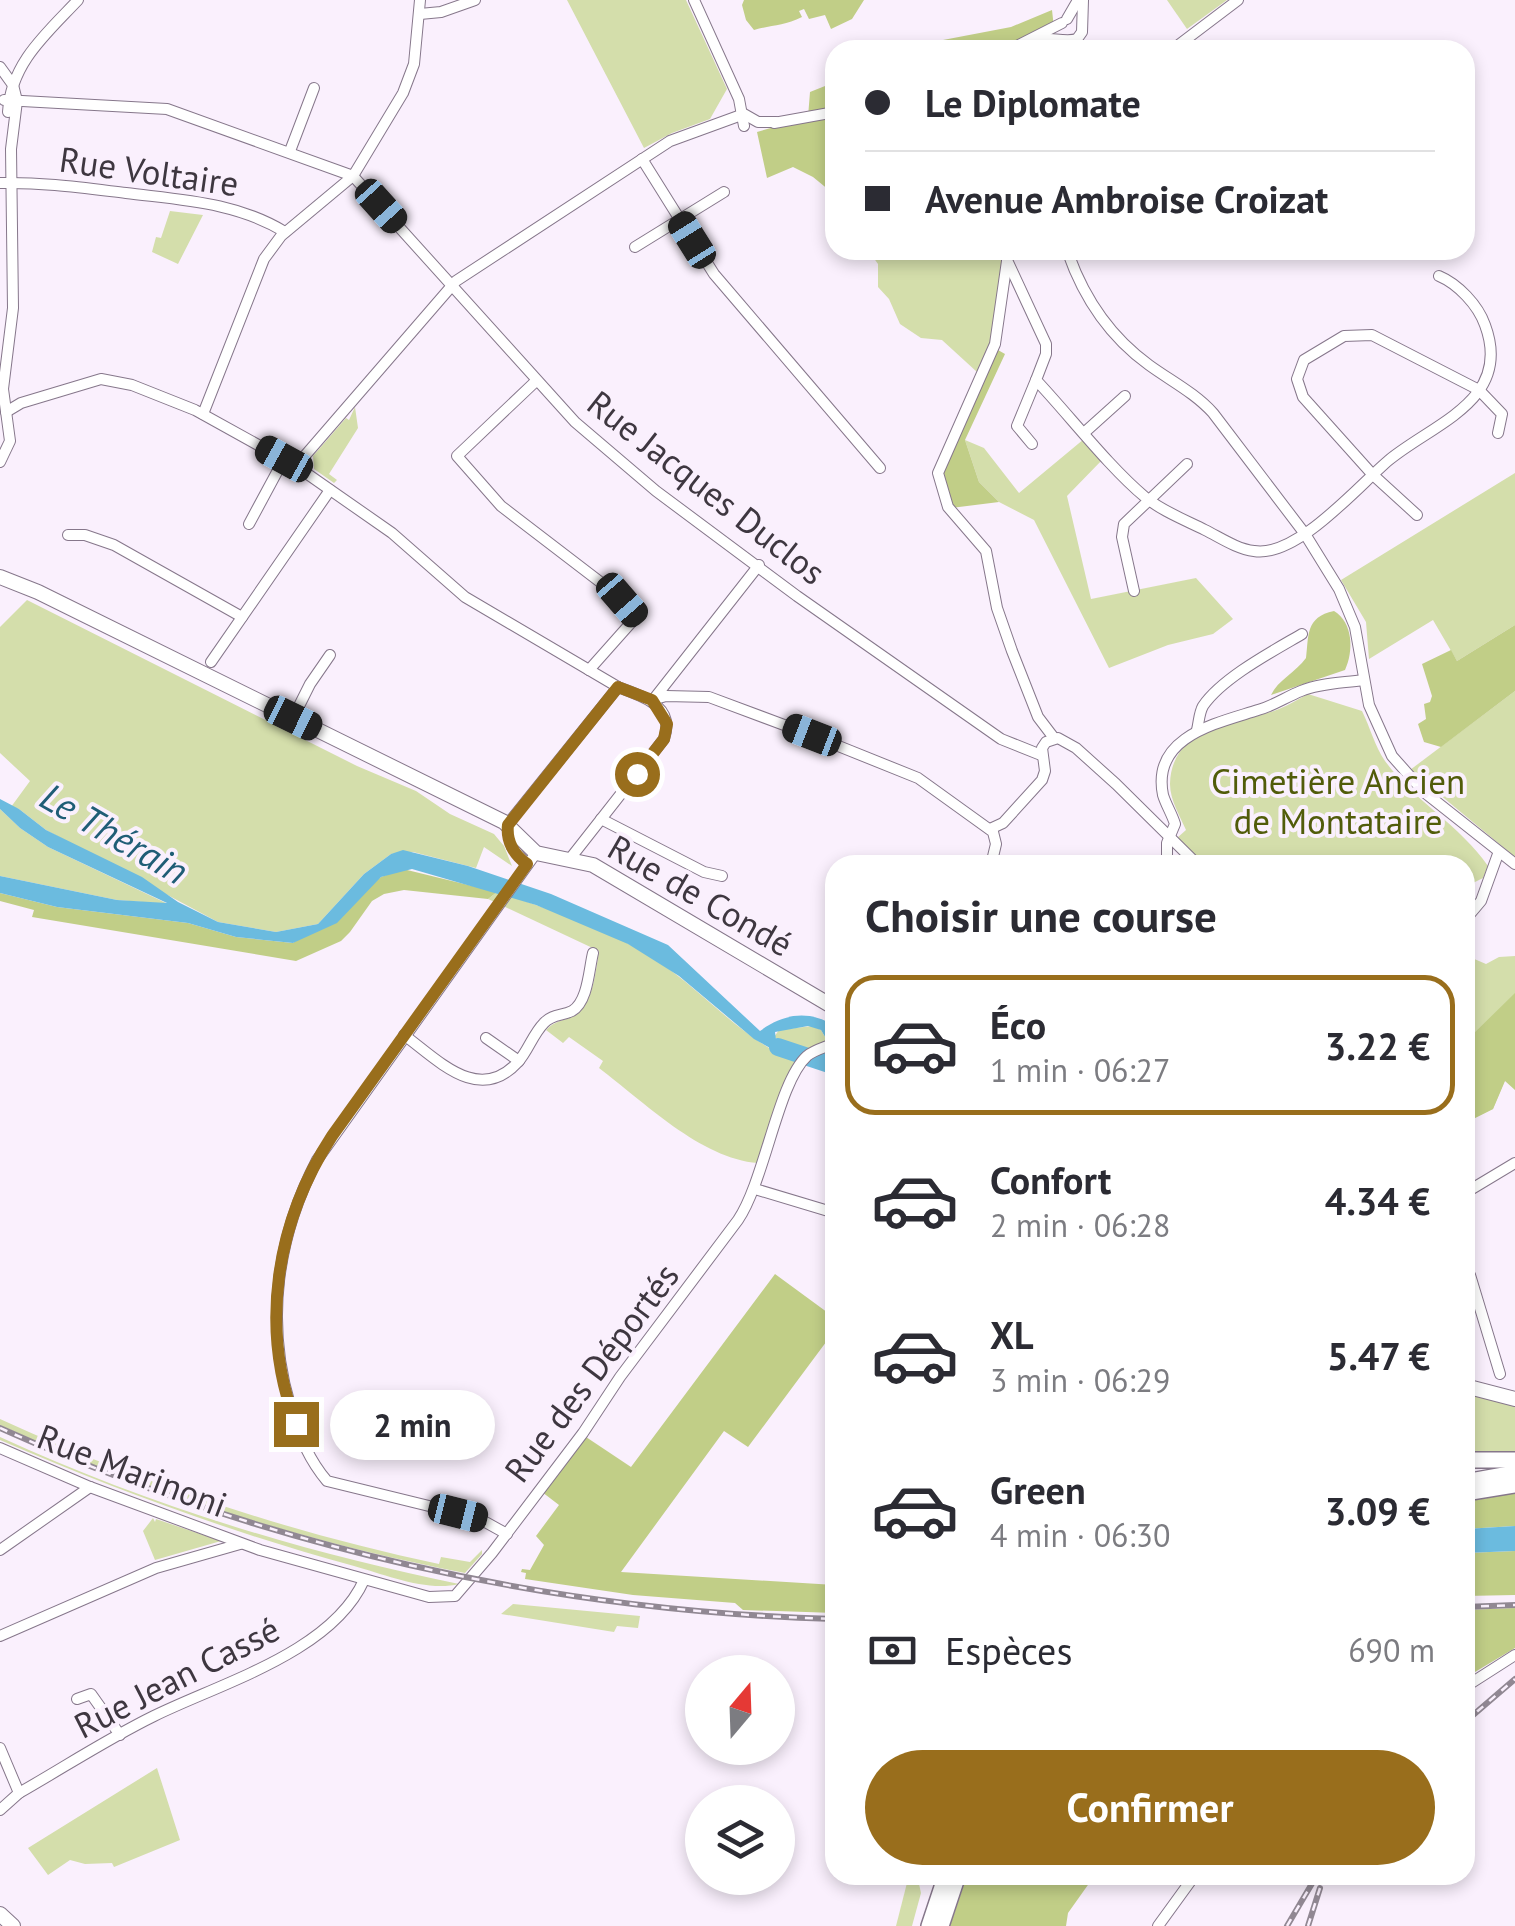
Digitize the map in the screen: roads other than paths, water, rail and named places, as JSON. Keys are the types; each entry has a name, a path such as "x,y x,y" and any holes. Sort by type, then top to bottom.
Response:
{"main road":[{"path":"0,567 38,592"},
{"path":"0,577 38,592 508,825 531,859"},
{"name":"Rue de Condé","path":"531,859 569,860 600,869 825,1001"},
{"path":"1475,1380 1515,1390"},
{"path":"1475,1389 1515,1399"},
{"path":"1475,1460 1515,1460"},
{"path":"1475,1480 1515,1473"},
{"path":"1475,1491 1515,1485"},
{"path":"929,1926 943,1885"},
{"path":"941,1926 955,1885"},
{"path":"0,1914 14,1926"}],"street":[{"path":"7,96 38,42 78,0"},
{"path":"203,414 257,273 272,245 353,176 408,82 414,64 420,0"},
{"path":"420,14 441,12 475,0"},
{"path":"694,0 744,120"},
{"path":"1065,40 1059,31 1080,0"},
{"path":"1070,40 1081,27 1080,0"},
{"path":"1185,40 1238,0"},
{"path":"1030,40 1064,21 1076,20 1081,27"},
{"path":"0,67 7,96 11,149 6,183 14,298 2,392 10,441 0,462"},
{"path":"290,152 314,88"},
{"path":"7,96 167,109 353,176"},
{"path":"296,466 452,284 681,135 744,120 776,122 825,114"},
{"path":"642,159 719,280 880,468"},
{"name":"Rue Jacques Duclos","path":"353,176 580,427 663,496 827,618 1001,740 1041,755"},
{"name":"Rue Voltaire","path":"6,183 210,203 256,216 285,232"},
{"path":"635,247 724,192"},
{"path":"1007,260 995,344 938,473 948,508 986,551 999,614 1038,716 1054,738 1071,744 1084,755 1187,855"},
{"path":"1010,260 1046,344 1046,354 1017,426 1032,444"},
{"path":"1071,260 1084,292 1103,321 1132,351 1208,407 1305,534 1348,608 1363,680 1379,730 1401,769 1498,854 1515,864"},
{"path":"1036,380 1148,500 1252,551 1279,549 1305,534 1409,445 1458,415 1479,390 1489,362 1487,331 1476,308 1455,284 1439,276"},
{"path":"1417,515 1372,474 1301,394 1299,368 1313,352 1349,334 1372,334 1479,390 1502,414 1498,433"},
{"path":"6,412 36,399 108,379 203,414 296,466 398,538 466,598 618,687 652,700 666,720 666,735 569,860"},
{"path":"536,381 457,456 501,506 613,591 636,616 589,670"},
{"path":"2,392 36,399"},
{"path":"1085,432 1126,396"},
{"path":"249,524 284,459"},
{"path":"1134,591 1122,528 1187,464"},
{"path":"211,662 330,490"},
{"path":"68,535 85,535 114,545 242,617"},
{"path":"652,700 759,564"},
{"path":"1198,730 1201,710 1209,700 1251,666 1302,634"},
{"path":"293,718 330,655"},
{"path":"1167,855 1168,837 1175,824 1163,794 1164,771 1174,751 1198,730 1307,689 1363,680"},
{"path":"508,825 618,687"},
{"path":"652,700 666,696 709,697 911,774 990,829 996,844 993,855"},
{"path":"990,829 1003,823 1042,780 1043,745 1054,738"},
{"path":"601,819 704,872 722,876"},
{"path":"1475,907 1486,892 1498,854"},
{"path":"507,1534 478,1518 327,1480 300,1433 284,1381 276,1304 280,1263 292,1219 326,1144 531,859"},
{"path":"404,1035 460,1076 474,1081 496,1079 519,1061 545,1022 579,1004 593,953"},
{"path":"486,1038 519,1061"},
{"name":"Rue des Déportés","path":"243,1544 434,1598 455,1596 507,1534 706,1265 756,1190 783,1104 800,1065 810,1054 825,1048"},
{"path":"1475,1187 1515,1163"},
{"path":"756,1190 825,1210"},
{"path":"1475,1296 1500,1374"},
{"name":"Rue Marinoni","path":"0,1448 90,1487 243,1544"},
{"path":"0,1550 90,1487"},
{"path":"0,1636 156,1568 243,1544"},
{"name":"Rue Jean Cassé","path":"0,1810 19,1794 120,1735 306,1644 343,1613 364,1580"},
{"path":"1475,1680 1515,1655"},
{"path":"77,1700 91,1694 120,1735"},
{"path":"0,1748 19,1794"},
{"path":"1158,1926 1188,1885"}],"water":[{"path":"0,799 46,830 142,877 178,902 218,922 276,932 318,924 364,874 391,854 403,850 468,866 551,894 668,945 760,1031 778,1020 807,1016 825,1021 825,1037 821,1030 808,1026 775,1032 776,1040 803,1052 795,1061 754,1039 679,976 628,944 536,905 412,869 381,877 337,923 293,943 236,937 188,923 57,907 0,893 0,876 117,900 167,903 48,847 0,809"},
{"path":"1515,1526 1515,1551 1475,1553 1475,1528"}],"waterway":[{"name":"Le Thérain","path":"778,1047 825,1063"}],"railway":[{"path":"0,1428 201,1506 408,1565 620,1602 825,1618"},
{"path":"1475,1607 1515,1605"},
{"path":"1475,1713 1515,1679"},
{"path":"1287,1926 1311,1885"},
{"path":"1308,1926 1320,1888"}],"park label":[{"name":"Cimetière Ancien de Montataire","path":"1338,802"}]}
